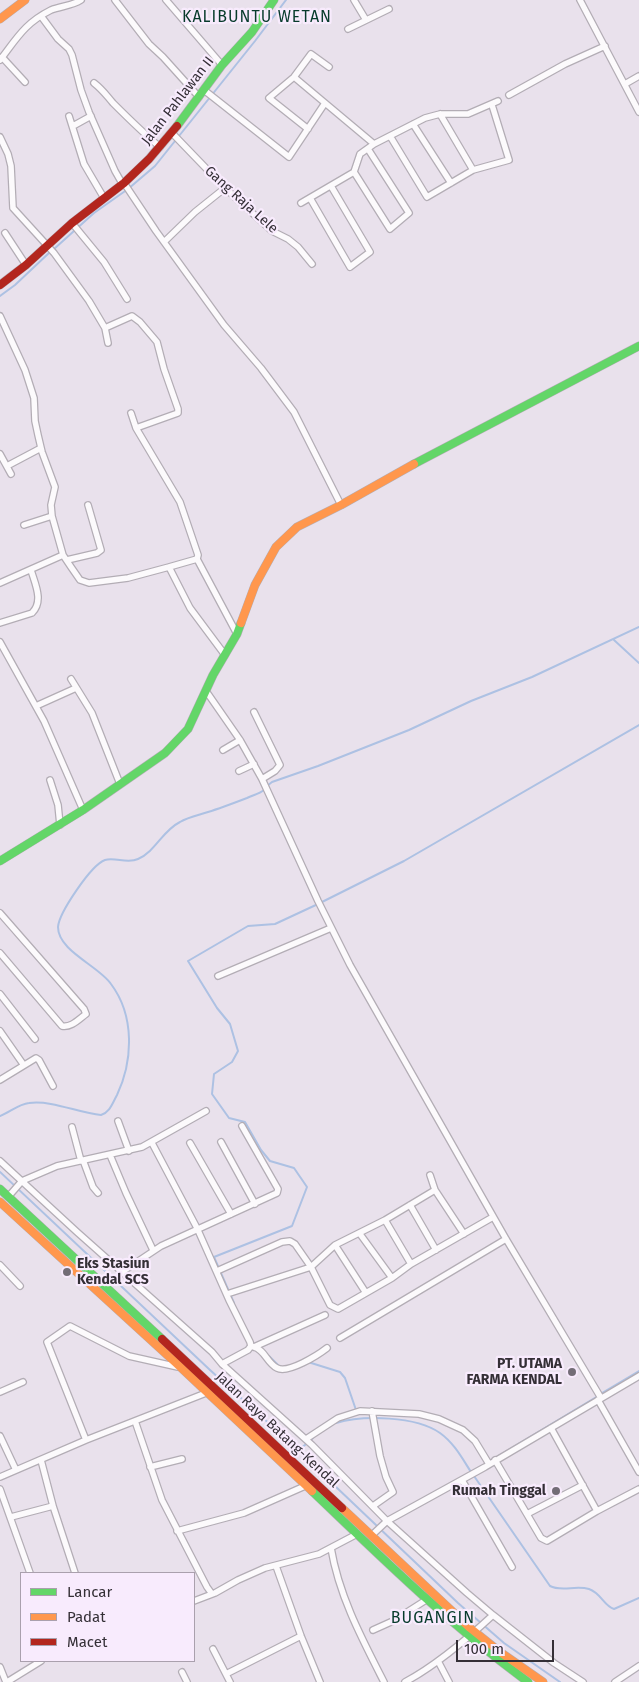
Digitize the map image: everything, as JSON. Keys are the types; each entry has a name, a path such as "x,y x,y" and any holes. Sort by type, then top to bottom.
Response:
{"main road":[{"path":"0,19 25,0"},
{"name":"Jalan Pahlawan II","path":"0,285 48,247 104,198 126,187 173,133 201,93 252,32 274,0"},
{"path":"1,859 60,825 165,753 180,738 188,729 206,690 237,634 255,585 276,547 298,527 639,346"},
{"name":"Jalan Raya Batang-Kendal","path":"0,1189 10,1195 200,1374 373,1533 474,1633 495,1658 528,1682"},
{"name":"Jalan Raya Batang-Kendal","path":"0,1202 181,1368 426,1600 543,1682"}],"street":[{"path":"25,82 1,58 21,31 41,16 52,10 82,0"},
{"path":"115,0 149,44 201,93 289,157 325,103"},
{"path":"166,0 222,66"},
{"path":"354,0 366,20"},
{"path":"580,0 639,112"},
{"path":"348,29 388,8"},
{"path":"41,16 72,55 81,90 91,116 111,162 126,187 224,325 261,368 294,412 342,505"},
{"path":"509,96 565,64 605,46"},
{"path":"308,129 269,98 294,77 311,54 329,67"},
{"path":"625,84 639,76"},
{"path":"294,77 374,144"},
{"path":"94,83 106,93 111,101 142,132 160,147"},
{"path":"301,203 354,172 360,154 374,144 424,118 440,114 468,114 498,101"},
{"path":"390,136 426,197 474,170 509,160 492,105"},
{"path":"440,114 474,170"},
{"path":"69,116 84,164 104,198"},
{"path":"73,126 91,116"},
{"path":"414,124 451,183"},
{"name":"Gang Raja Lele","path":"173,133 224,188 272,231 288,239 298,247 312,264"},
{"path":"0,137 8,154 13,208 54,253 89,301 105,328 108,343"},
{"path":"354,172 390,229 409,213 368,149"},
{"path":"310,198 350,267 370,252 331,186"},
{"path":"164,242 195,212 224,188"},
{"path":"73,224 104,262 127,299"},
{"path":"5,233 26,264"},
{"path":"0,316 25,370 34,398 35,421 41,448 55,487 51,505 52,516 65,557 80,580 89,584 128,578 197,558"},
{"path":"105,328 132,316 152,334 159,347 178,414 136,428"},
{"path":"131,413 136,428 180,502 198,555 197,558 237,634"},
{"path":"7,466 41,448"},
{"path":"0,454 11,474"},
{"path":"0,583 65,557 97,553 102,550 88,505"},
{"path":"24,525 52,516"},
{"path":"169,567 193,613 225,655"},
{"path":"0,623 36,610 39,598 31,570"},
{"path":"0,642 36,706 82,810"},
{"path":"71,679 92,713 120,784"},
{"path":"36,706 76,688"},
{"path":"206,690 254,764 350,965 493,1217 600,1399 639,1472"},
{"path":"254,712 280,765 263,782"},
{"path":"223,750 240,740"},
{"path":"239,770 254,764"},
{"path":"50,780 58,805 60,825"},
{"path":"0,913 84,1008 86,1014 68,1026 62,1026 0,953"},
{"path":"218,976 331,928"},
{"path":"0,994 35,1039"},
{"path":"0,1031 23,1064"},
{"path":"0,1080 23,1064 38,1058 53,1086"},
{"path":"10,1195 21,1182 56,1166 128,1151 152,1143 206,1111"},
{"path":"118,1121 128,1151"},
{"path":"122,1272 153,1250 275,1194 278,1189 242,1126"},
{"path":"72,1127 92,1187 98,1193"},
{"path":"221,1142 255,1204"},
{"path":"152,1143 198,1228 250,1342 251,1346 248,1350"},
{"path":"190,1143 231,1214"},
{"path":"110,1155 153,1250"},
{"path":"0,1161 308,1441 373,1506 386,1522 492,1616 554,1663 583,1682"},
{"path":"430,1175 435,1190 464,1234"},
{"path":"227,1294 311,1267 335,1245 360,1234 435,1190"},
{"path":"410,1205 436,1250"},
{"path":"217,1271 286,1241 290,1241 311,1267 330,1305 335,1309 340,1308 392,1278 411,1264 493,1217"},
{"path":"385,1220 411,1264"},
{"path":"360,1234 392,1278"},
{"path":"340,1338 506,1239"},
{"path":"335,1245 366,1293"},
{"path":"0,1265 20,1286"},
{"path":"222,1364 254,1347 325,1315"},
{"path":"86,1440 47,1342 70,1326 129,1356 181,1368"},
{"path":"254,1347 260,1349 275,1367 280,1369 292,1367 314,1358 327,1348"},
{"path":"373,1533 386,1522 462,1480 639,1376"},
{"path":"0,1392 23,1382"},
{"path":"0,1477 86,1440 206,1393"},
{"path":"308,1441 338,1418 360,1411 419,1414 439,1419 463,1430 475,1441 489,1464"},
{"path":"373,1413 386,1477 393,1492 373,1506"},
{"path":"136,1421 162,1500 177,1532 212,1594"},
{"path":"551,1428 597,1511"},
{"path":"0,1436 16,1470"},
{"path":"150,1467 182,1459"},
{"path":"41,1460 53,1506 75,1572"},
{"path":"495,1460 541,1538 547,1541 597,1511 639,1489"},
{"path":"462,1480 512,1567"},
{"path":"527,1514 583,1485"},
{"path":"177,1532 244,1513 305,1486"},
{"path":"0,1489 30,1572"},
{"path":"11,1517 53,1506"},
{"path":"195,1601 216,1594 238,1580 265,1568 318,1554 357,1534"},
{"path":"332,1548 334,1566 354,1624 384,1682"},
{"path":"276,1566 320,1682"},
{"path":"373,1630 393,1621 426,1600"},
{"path":"405,1682 438,1661 474,1633 492,1616"},
{"path":"226,1674 301,1636"},
{"path":"213,1650 230,1682"},
{"path":"438,1661 449,1682"},
{"path":"0,1668 7,1682 39,1662"},
{"path":"616,1682 639,1666"},
{"path":"182,1672 187,1682"}],"waterway":[{"path":"54,249 94,213 128,189 155,166 286,0"},
{"path":"0,296 15,285 50,252"},
{"path":"267,786 272,782 409,730 471,701 532,677 639,627"},
{"path":"614,640 639,663"},
{"path":"234,1303 214,1257 292,1226 307,1187 294,1168 270,1161 261,1150 245,1122 229,1118 212,1094 214,1074 232,1062 238,1051 230,1024 217,1008 188,961 248,926 275,924 404,861 639,725"},
{"path":"0,1116 29,1103 47,1103 101,1115 107,1112 122,1082 126,1068 129,1039 128,1024 119,997 105,977 65,944 60,936 58,927 64,911 84,880 105,860 130,861 138,859 150,851 168,830 183,820 232,804 264,790"},
{"path":"0,1172 458,1603 504,1643 560,1682"},
{"path":"269,1356 280,1367"},
{"path":"308,1362 340,1372 345,1378 356,1410"},
{"path":"602,1393 639,1371"},
{"path":"490,1461 598,1396"},
{"path":"336,1423 347,1420 374,1418 404,1420 430,1427 449,1441 471,1472"},
{"path":"298,1451 313,1438"},
{"path":"474,1476 550,1586 554,1588 589,1589 597,1593 614,1609 639,1598"}],"traffic: fast":[{"path":"177,126 222,65 252,32 274,0"},
{"path":"414,464 639,346"},
{"path":"0,861 83,810 165,753 188,729 213,675 237,634 241,623"},
{"path":"0,1189 162,1339"},
{"path":"312,1491 471,1638 528,1682"}],"traffic: slow":[{"path":"0,19 25,0"},
{"path":"241,623 255,585 276,547 297,527 414,464"},
{"path":"0,1202 312,1491"},
{"path":"342,1508 470,1628 543,1682"}],"traffic: jam":[{"path":"0,285 26,265 72,223 124,183 149,159 177,126"},
{"path":"162,1339 342,1508"}],"place":[{"name":"Eks Stasiun Kendal SCS","path":"67,1272"},
{"name":"PT. UTAMA FARMA KENDAL","path":"572,1372"},
{"name":"Rumah Tinggal","path":"556,1491"}],"district":[{"name":"KALIBUNTU WETAN","path":"257,18"},
{"name":"BUGANGIN","path":"433,1619"}]}
